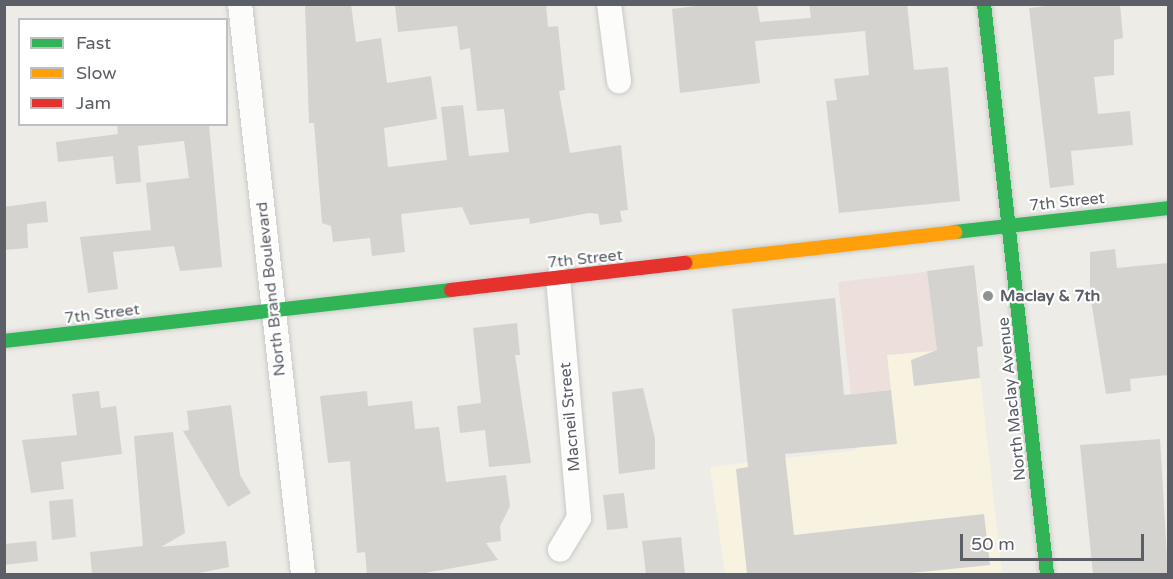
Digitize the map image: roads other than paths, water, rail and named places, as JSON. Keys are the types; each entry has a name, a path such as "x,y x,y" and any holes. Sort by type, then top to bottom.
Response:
{"street":[{"name":"North Brand Boulevard","path":"240,4 303,574"},
{"path":"609,4 619,81"},
{"name":"North Maclay Avenue","path":"984,4 1047,574"},
{"name":"7th Street","path":"4,341 1168,208"},
{"name":"Macneil Street","path":"558,278 579,518 560,550"}],"place":[{"name":"Maclay & 7th","path":"988,296"}]}
